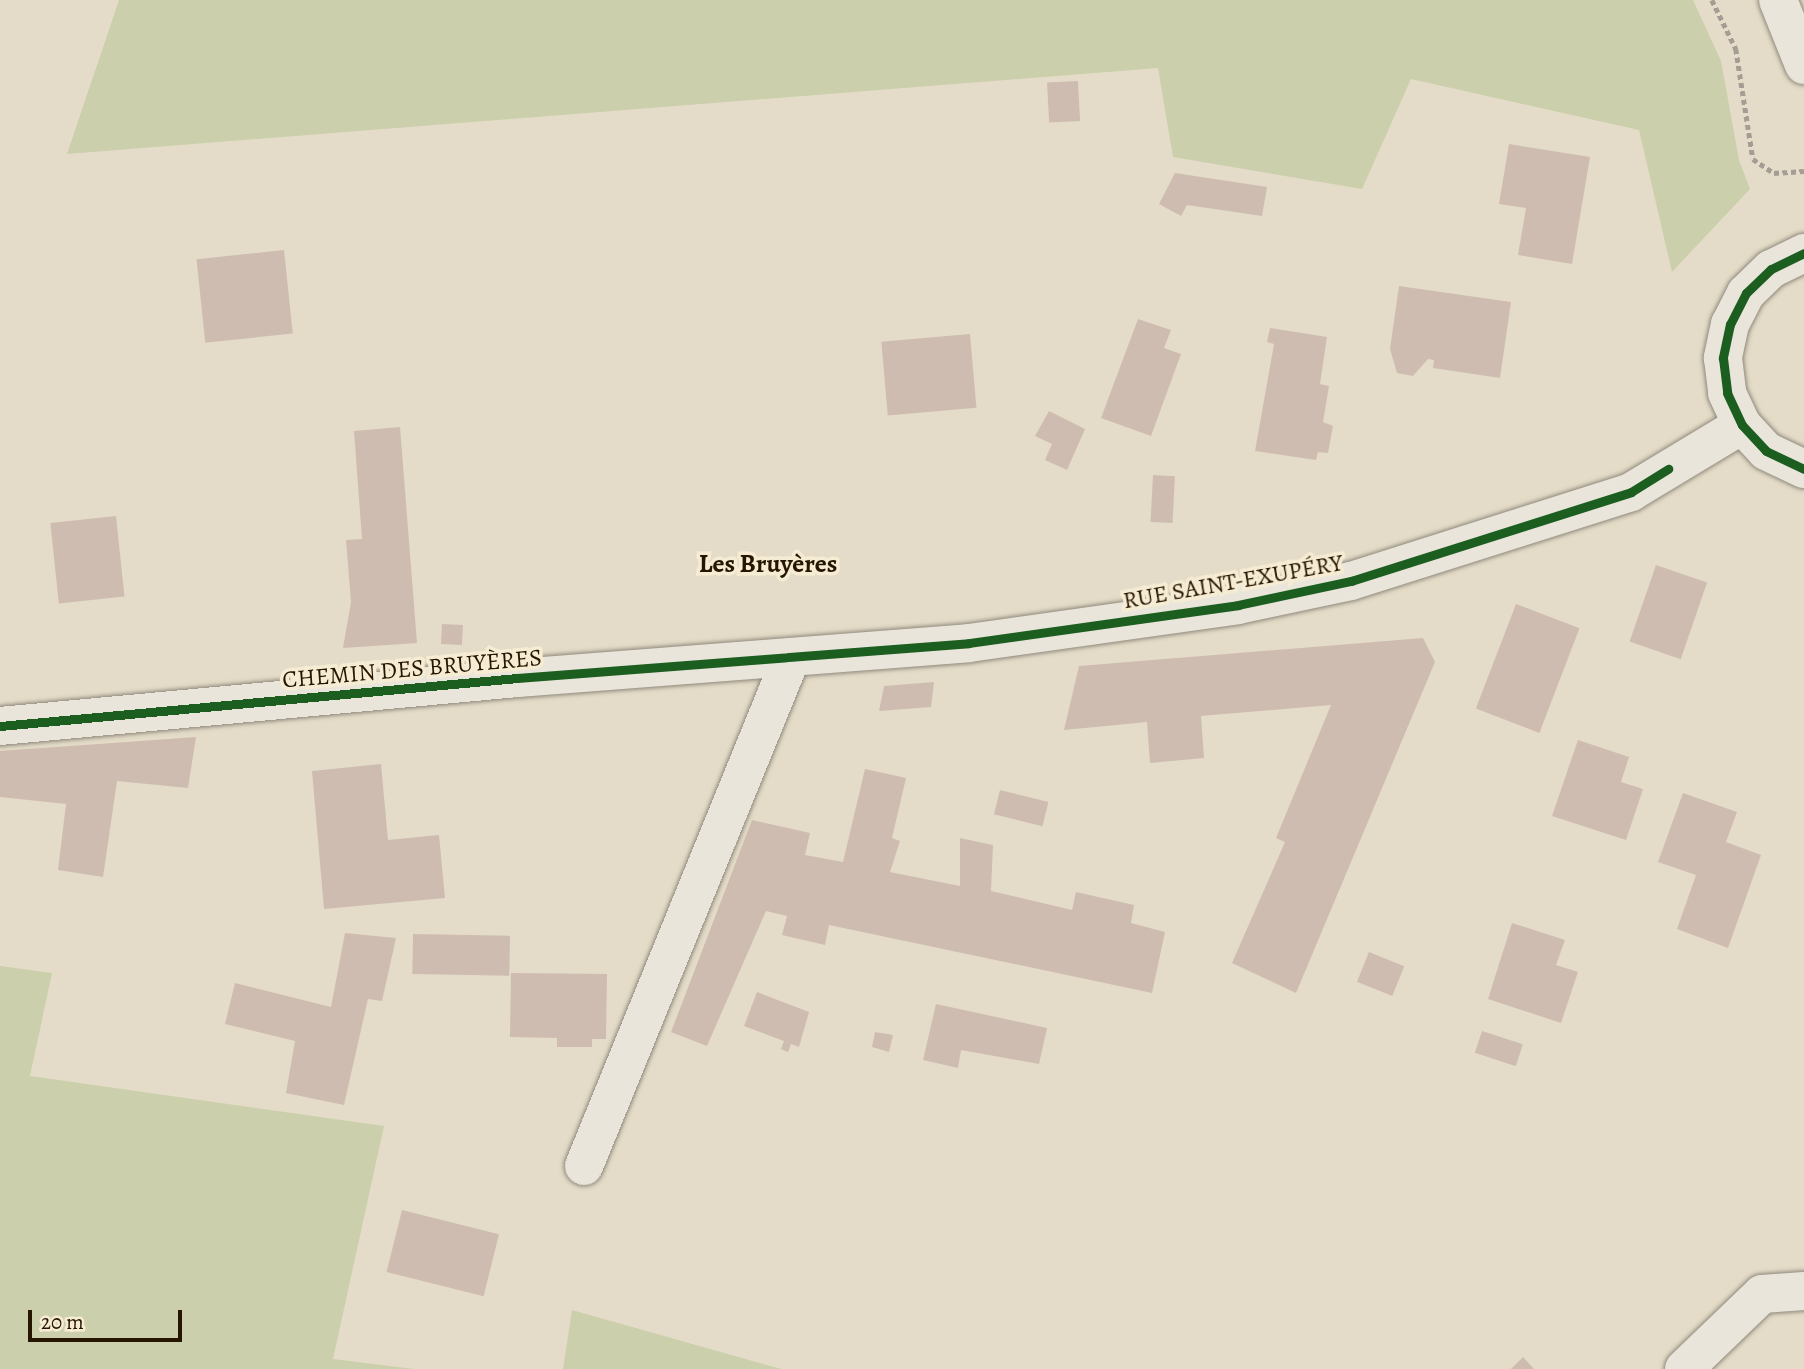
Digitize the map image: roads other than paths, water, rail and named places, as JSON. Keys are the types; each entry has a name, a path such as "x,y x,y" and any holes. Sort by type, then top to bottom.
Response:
{"street":[{"path":"1786,7 1804,65"},
{"path":"1804,254 1771,269 1746,293 1730,324 1723,358 1727,393 1742,425 1766,450 1804,469"},
{"name":"RUE SAINT-EXUPÉRY","path":"810,656 1078,629 1238,606 1351,581 1631,492 1742,425"},
{"path":"584,1166 810,656"},
{"name":"CHEMIN DES BRUYÈRES","path":"0,726 810,656"},
{"path":"1684,1369 1762,1294 1804,1291"}],"district":[{"name":"Les Bruyères","path":"768,564"}]}
